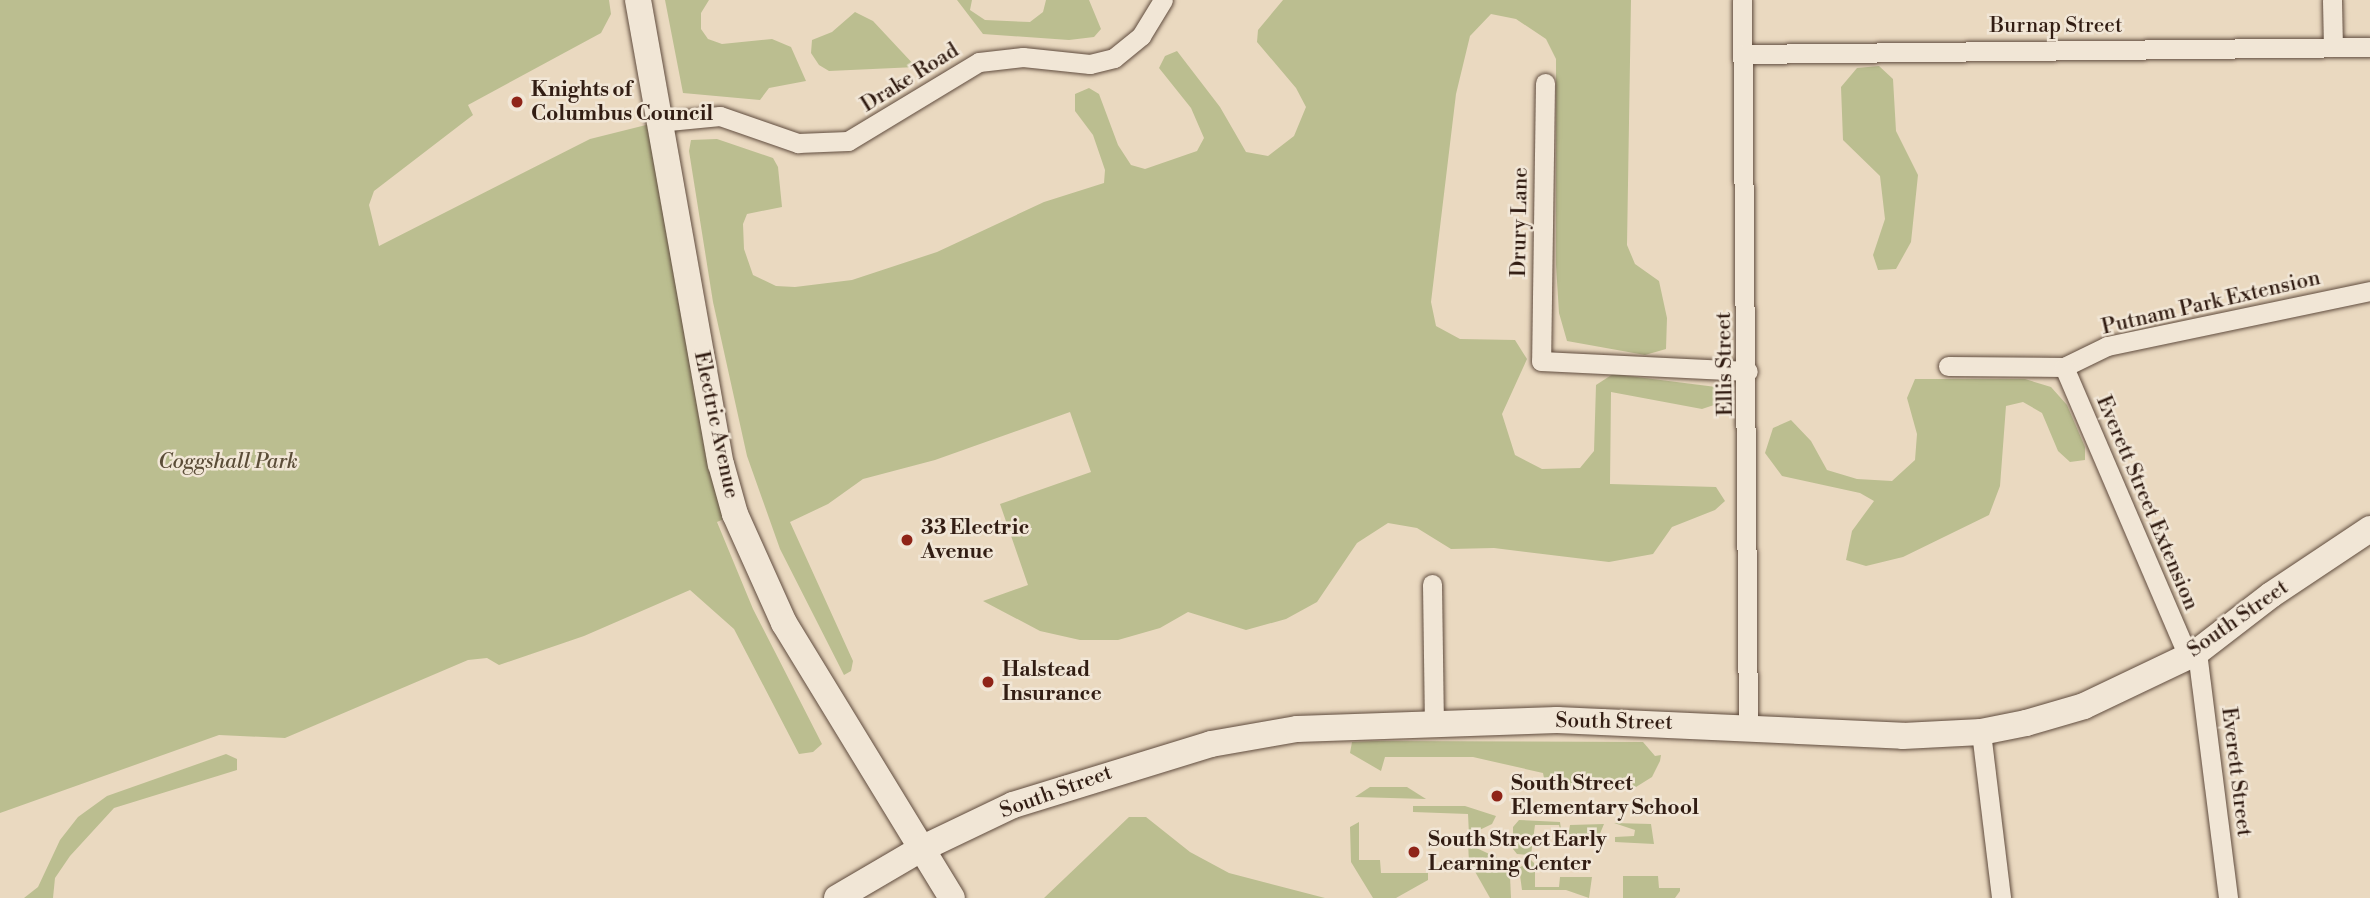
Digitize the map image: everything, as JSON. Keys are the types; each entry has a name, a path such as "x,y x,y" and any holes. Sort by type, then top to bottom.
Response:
{"main road":[{"name":"Electric Avenue","path":"638,0 721,464 735,514 784,623 952,898"},
{"name":"South Street","path":"837,898 921,849 1013,805 1211,744 1297,729 1434,721 1748,727 1903,736 1981,732 2084,706 2192,654 2271,595 2370,529"}],"street":[{"name":"Drake Road","path":"658,122 720,116 798,143 841,143 861,136 979,62 1023,57 1090,64 1114,58 1141,37 1163,0"},
{"name":"Ellis Street","path":"1742,0 1748,371 1748,727"},
{"path":"2332,0 2333,47"},
{"name":"Burnap Street","path":"1743,54 2370,47"},
{"name":"Drury Lane","path":"1545,83 1541,362 1748,371"},
{"name":"Putnam Park Extension","path":"2064,367 2107,346 2370,291"},
{"path":"1948,366 2064,367"},
{"name":"Everett Street Extension","path":"2064,367 2192,654"},
{"path":"1432,584 1434,721"},
{"name":"Everett Street","path":"2192,654 2228,898"},
{"path":"1981,732 2001,898"}],"green space":[{"name":"Coggshall Park","path":"0,0 609,0 611,14 601,33 468,105 473,115 374,191 369,205 379,246 590,139 658,122 735,514 717,522 753,609 822,744 813,752 799,754 734,629 690,590 584,636 499,665 487,658 468,660 285,738 219,735 0,813"},
{"path":"665,0 709,0 701,13 701,29 708,39 722,44 772,39 791,47 806,81 769,88 760,100 683,93"},
{"path":"957,0 972,0 970,10 985,20 1030,22 1043,12 1046,0 1089,0 1101,29 1094,37 1069,40 983,34"},
{"path":"1283,0 1631,0 1627,245 1635,264 1659,281 1667,318 1666,349 1645,355 1567,341 1559,313 1556,265 1556,59 1546,39 1516,19 1491,14 1470,36 1456,94 1431,302 1436,326 1460,339 1515,340 1527,359 1502,414 1515,455 1542,469 1580,468 1594,451 1596,385 1613,374 1724,388 1726,401 1702,409 1611,392 1610,484 1716,487 1725,501 1715,510 1672,527 1653,554 1609,562 1494,548 1451,549 1417,528 1388,523 1357,543 1317,602 1286,619 1246,630 1188,612 1160,628 1118,640 1080,640 1040,631 983,601 1028,585 1000,504 1091,472 1070,412 935,460 863,479 828,504 790,522 853,661 851,671 844,675 780,549 747,456 713,302 689,151 691,140 717,139 773,158 778,167 782,207 747,214 743,224 744,249 753,275 776,286 795,287 852,280 937,252 1044,202 1104,183 1105,170 1093,135 1075,111 1075,94 1089,88 1099,94 1118,145 1131,165 1145,169 1197,151 1204,138 1191,108 1159,68 1165,56 1177,51 1220,107 1246,152 1268,156 1294,136 1306,107 1296,88 1257,42 1258,30"},
{"path":"855,12 873,21 916,67 829,71 819,65 811,53 812,40 832,32"},
{"path":"1879,66 1893,79 1896,131 1918,175 1911,242 1896,269 1878,270 1873,255 1885,219 1880,176 1843,140 1841,87 1857,68"},
{"path":"1915,379 2025,379 2051,387 2067,405 2085,447 2085,460 2070,462 2058,451 2042,413 2023,402 2006,406 2000,486 1989,515 1903,557 1866,566 1846,560 1852,531 1874,501 1860,493 1782,476 1765,453 1773,428 1791,420 1811,441 1827,470 1857,479 1892,481 1915,460 1917,434 1907,398"},
{"path":"1352,742 1643,742 1655,756 1661,755 1652,777 1636,787 1558,786 1545,783 1543,773 1473,757 1385,757 1381,771 1350,753"},
{"path":"226,754 237,759 237,770 114,808 70,856 55,878 53,898 24,898 38,887 60,840 78,817 107,796"},
{"path":"1370,787 1407,787 1426,799 1355,797"},
{"path":"1413,806 1465,806 1496,816 1492,824 1469,835 1468,814 1413,812"},
{"path":"1129,817 1146,817 1190,852 1229,873 1325,898 1044,898"},
{"path":"1519,820 1560,822 1563,843 1559,825 1535,825 1531,855 1517,854 1513,849 1513,827"},
{"path":"1359,822 1359,860 1380,860 1381,873 1428,873 1428,880 1396,898 1373,898 1351,862 1350,827"},
{"path":"1614,823 1651,824 1654,844 1615,842 1615,837 1634,836 1635,830"},
{"path":"1604,824 1599,836 1605,841 1567,843 1570,825"},
{"path":"1468,844 1502,860 1510,876 1511,898 1490,898 1469,861"},
{"path":"1531,860 1535,864 1535,887 1559,887 1560,877 1592,877 1589,898 1566,890 1522,890 1519,868"},
{"path":"1623,876 1658,876 1659,888 1680,888 1680,891 1675,898 1623,898"}],"place":[{"name":"Knights of Columbus Council","path":"517,102"},
{"name":"33 Electric Avenue","path":"907,540"},
{"name":"Halstead Insurance","path":"988,682"},
{"name":"South Street Elementary School","path":"1497,796"},
{"name":"South Street Early Learning Center","path":"1414,852"}]}
